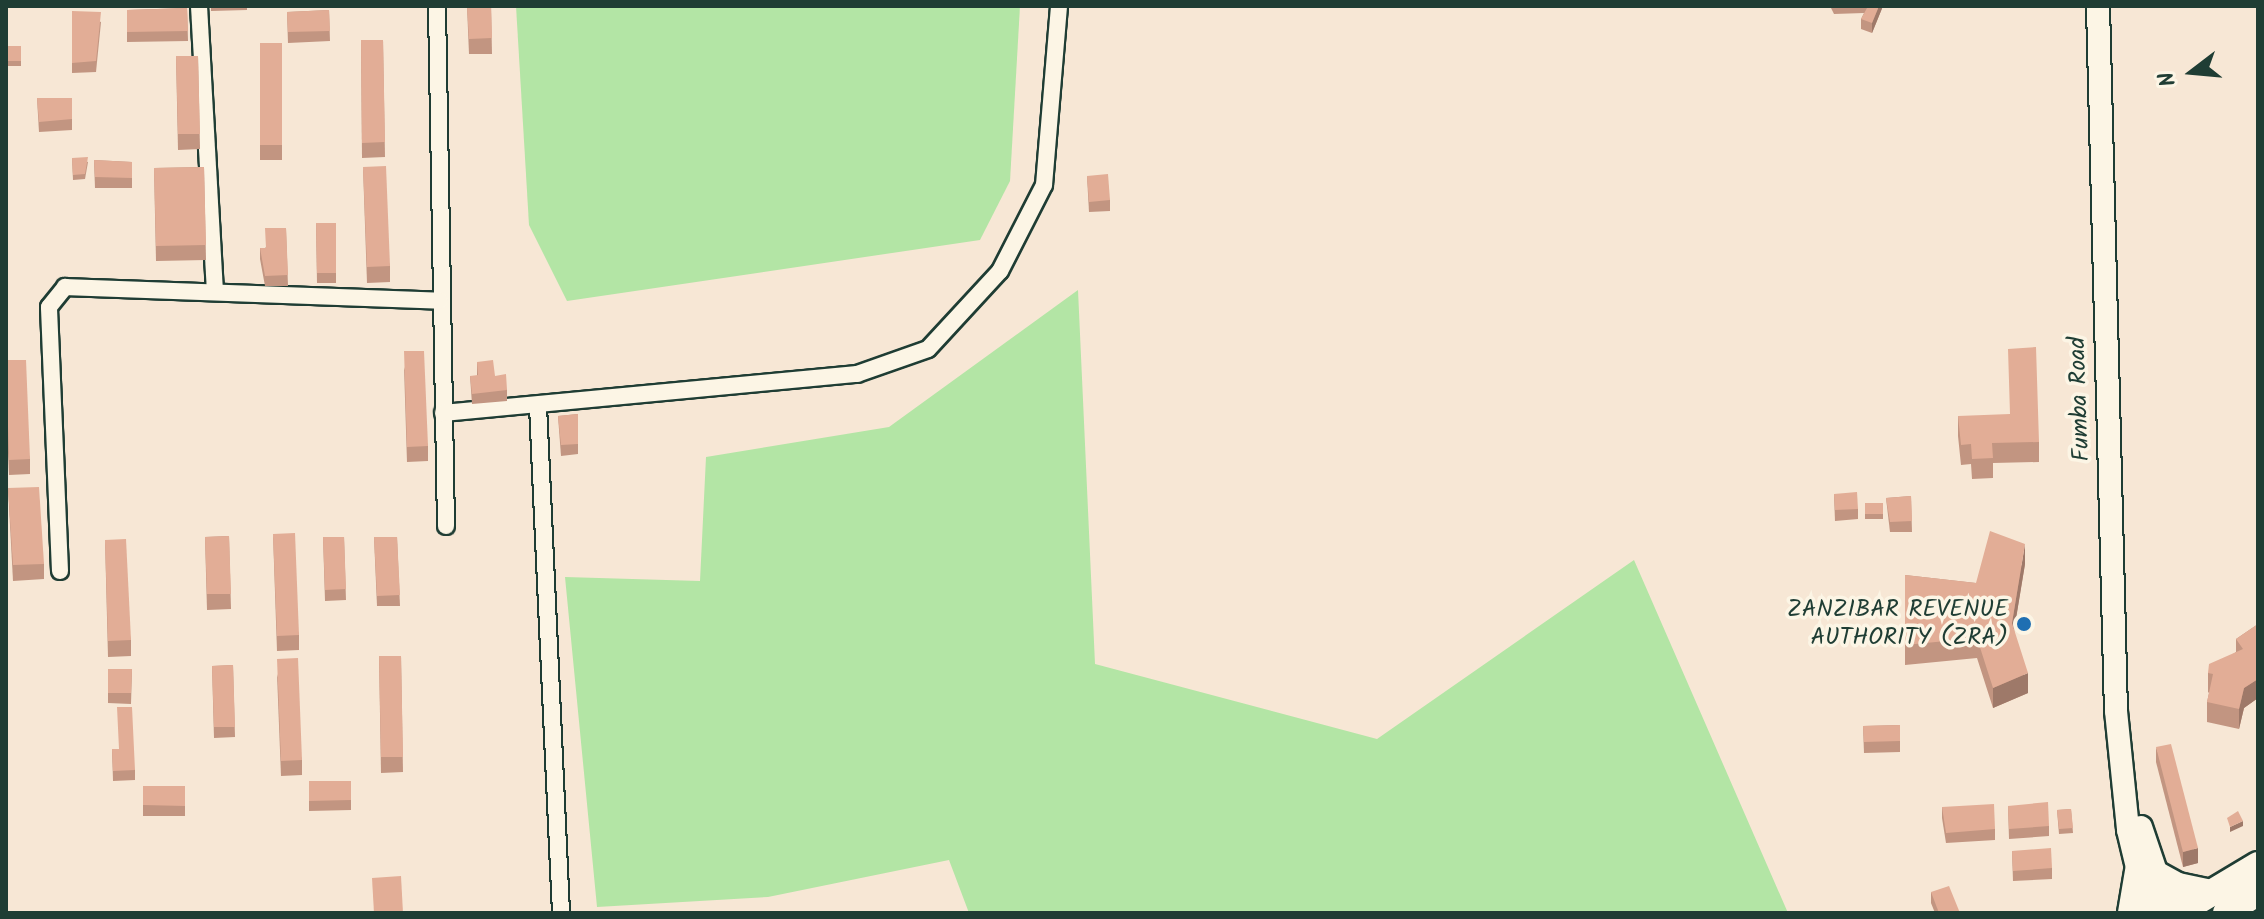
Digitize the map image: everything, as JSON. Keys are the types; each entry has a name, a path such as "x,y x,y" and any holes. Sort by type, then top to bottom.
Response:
{"main road":[{"path":"2219,903 2258,865"},
{"path":"2131,913 2147,872 2219,903"},
{"path":"2178,913 2258,892"}],"street":[{"path":"199,6 215,289"},
{"path":"437,6 446,526"},
{"path":"443,413 857,374 928,349 1000,271 1044,185 1059,6"},
{"name":"Fumba Road","path":"2098,6 2115,682 2125,789 2147,872 2148,913"},
{"path":"60,571 49,307 65,287 215,289 440,301"},
{"path":"538,406 561,913"},
{"name":"Fumba Road","path":"2147,872 2170,913"}],"green space":[{"path":"516,6 1020,6 1010,181 980,240 567,301 529,225"},
{"path":"1078,290 1095,664 1377,739 1634,560 1788,913 969,913 949,860 768,897 597,907 565,577 700,581 706,457 889,427"}],"building":[{"path":"467,6 491,6 492,38 469,39"},
{"path":"1866,6 1879,6 1872,23 1861,19"},
{"path":"187,8 188,31 127,32 127,10"},
{"path":"329,10 330,31 288,32 287,12"},
{"path":"72,11 101,12 96,61 72,63"},
{"path":"361,40 383,40 385,142 362,143"},
{"path":"260,43 282,43 282,145 260,145"},
{"path":"8,46 21,46 21,61 6,61"},
{"path":"176,56 198,56 200,134 178,134"},
{"path":"37,98 72,98 72,119 39,122"},
{"path":"88,157 85,174 73,175 72,158"},
{"path":"94,160 132,162 132,178 95,177"},
{"path":"386,166 390,266 367,267 363,167"},
{"path":"204,167 206,245 156,246 154,168"},
{"path":"1108,174 1110,200 1089,202 1087,176"},
{"path":"316,223 336,223 336,273 317,273"},
{"path":"265,228 286,228 288,275 265,276 260,248 266,248"},
{"path":"2036,347 2039,442 1992,443 1993,458 1972,459 1971,444 1961,445 1958,416 2010,414 2008,349"},
{"path":"404,351 424,351 428,446 407,447"},
{"path":"6,360 26,360 30,459 9,460"},
{"path":"493,360 495,376 506,374 507,390 472,394 470,376 478,375 477,362"},
{"path":"578,414 578,444 561,445 558,416"},
{"path":"39,487 44,564 13,565 8,488"},
{"path":"1857,492 1858,509 1835,510 1834,494"},
{"path":"1911,496 1912,521 1890,522 1886,498"},
{"path":"1865,503 1883,503 1883,514 1865,514"},
{"path":"1990,531 2025,544 2012,623 2028,673 1993,688 1977,638 1905,645 1905,575 1976,583"},
{"path":"295,533 299,635 277,636 273,534"},
{"path":"229,536 231,594 207,594 205,537"},
{"path":"323,537 344,537 346,589 325,590"},
{"path":"374,537 397,537 400,595 377,596"},
{"path":"126,539 131,640 108,641 105,540"},
{"path":"2258,624 2258,679 2244,688 2239,709 2207,702 2213,674 2208,673 2209,664 2243,649 2236,639"},
{"path":"379,656 401,656 403,757 381,757"},
{"path":"298,658 302,760 281,761 277,659"},
{"path":"233,665 235,727 214,727 212,666"},
{"path":"108,669 132,669 131,693 108,693"},
{"path":"117,707 132,707 135,770 113,771 112,749 119,749"},
{"path":"1900,725 1900,741 1864,742 1863,726"},
{"path":"2171,744 2198,848 2183,852 2156,747"},
{"path":"309,781 351,781 351,800 309,801"},
{"path":"143,786 185,786 185,806 143,805"},
{"path":"2048,802 2049,826 2009,829 2008,806"},
{"path":"1994,804 1995,829 1946,833 1942,807"},
{"path":"2071,809 2073,828 2059,829 2057,810"},
{"path":"2238,811 2243,821 2230,827 2227,818"},
{"path":"2051,848 2052,868 2013,871 2012,851"},
{"path":"401,876 403,913 374,913 372,878"},
{"path":"1949,886 1960,913 1939,913 1931,892"}],"place":[{"name":"ZANZIBAR REVENUE AUTHORITY (ZRA)","path":"2024,624"}]}
